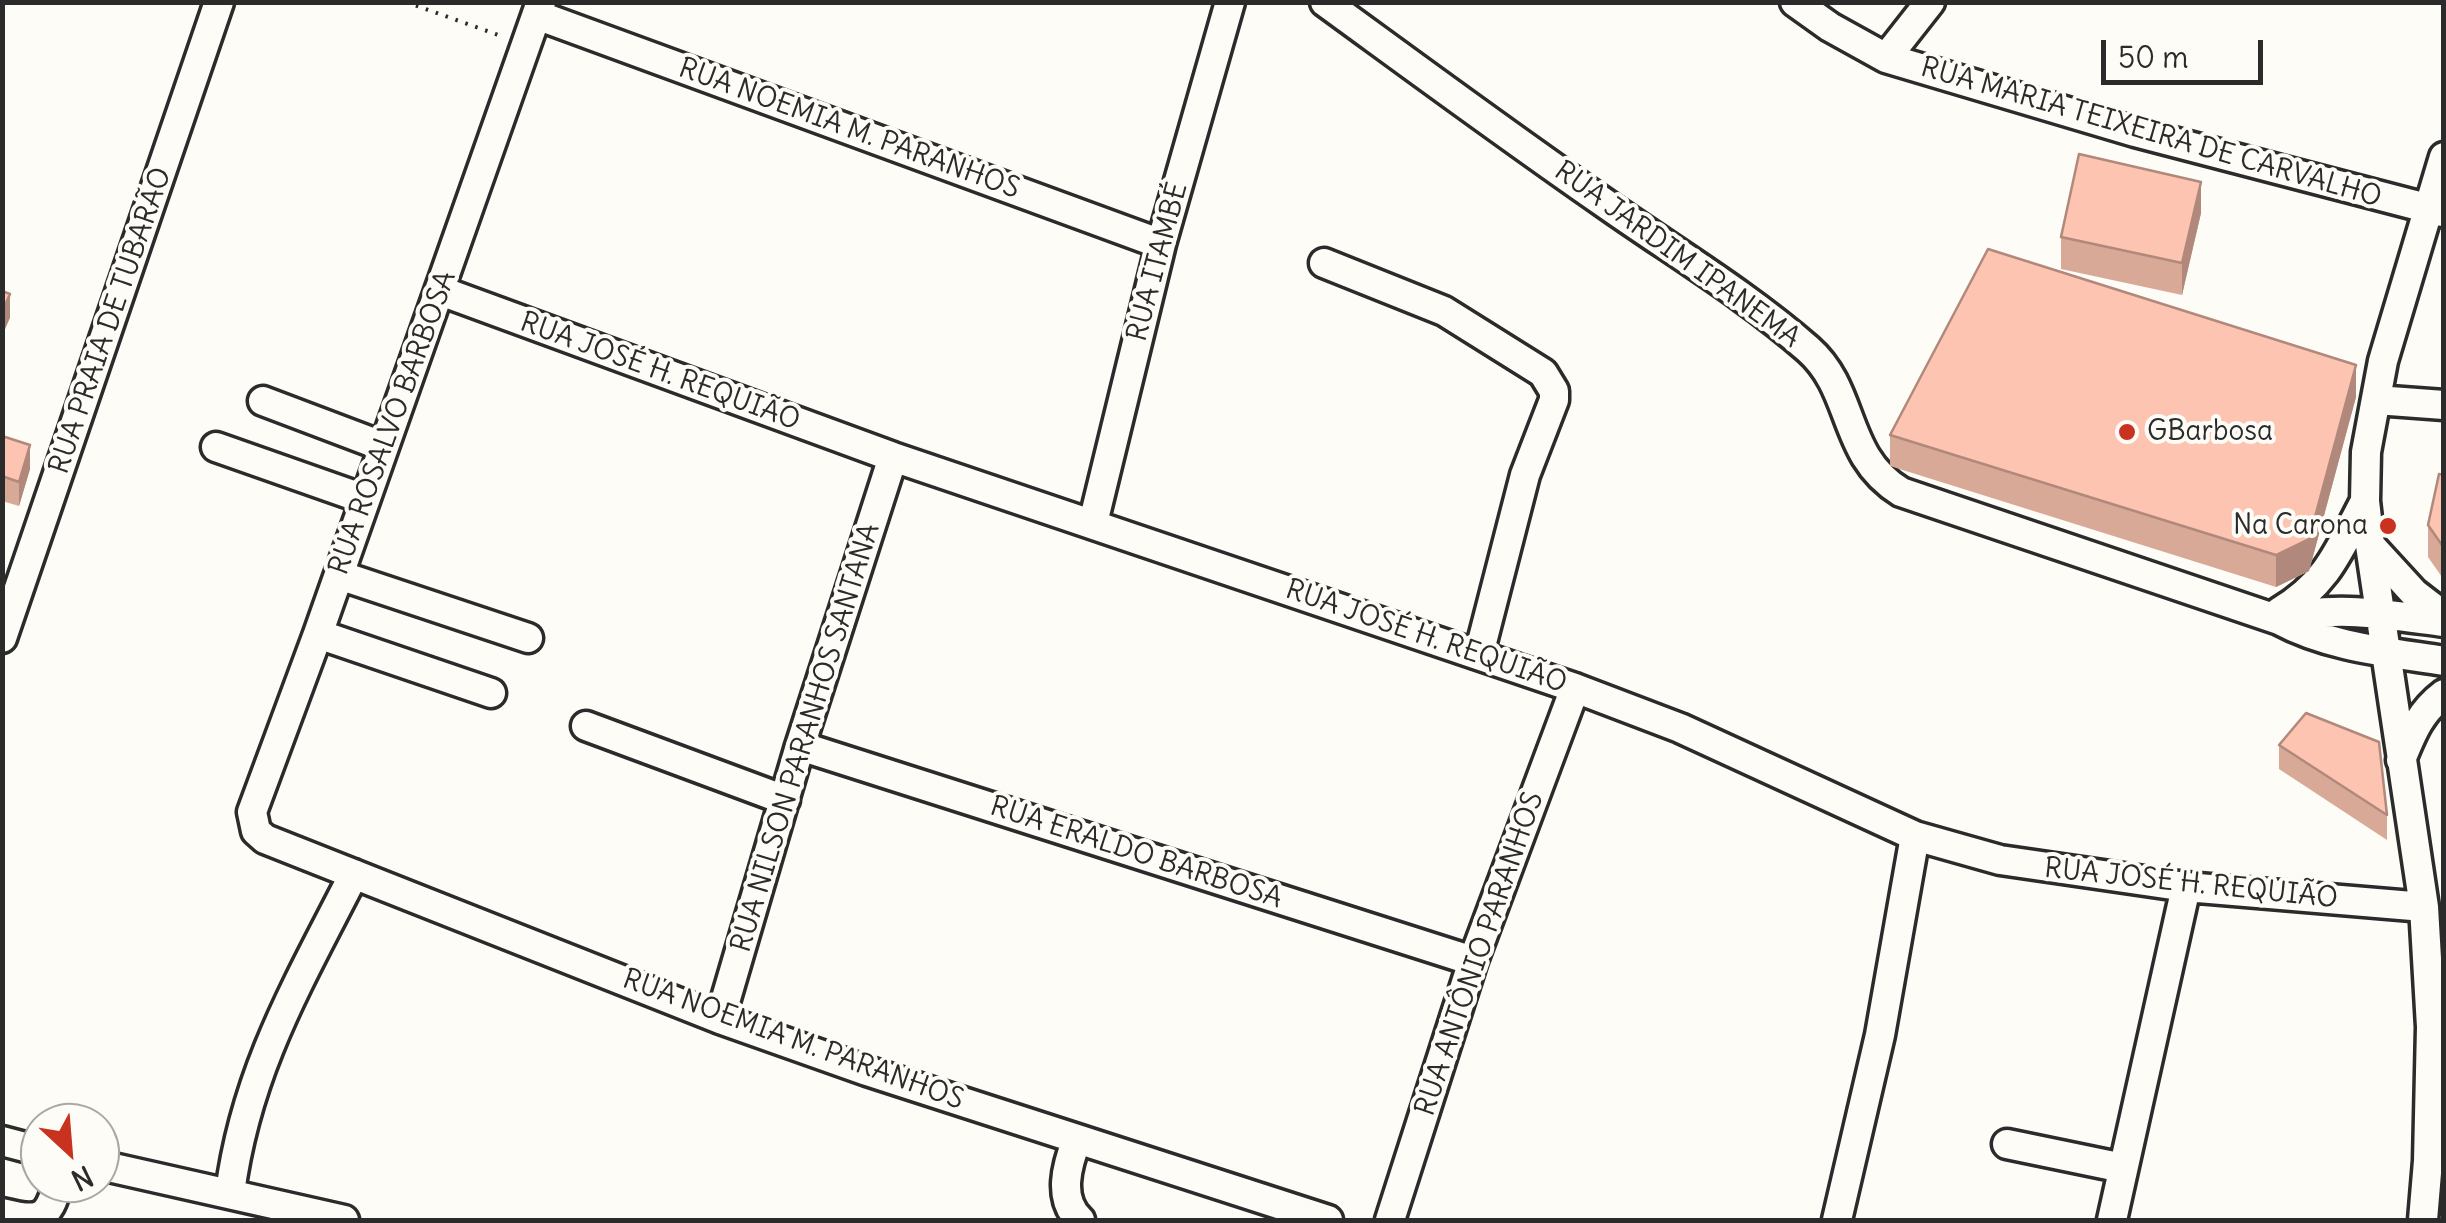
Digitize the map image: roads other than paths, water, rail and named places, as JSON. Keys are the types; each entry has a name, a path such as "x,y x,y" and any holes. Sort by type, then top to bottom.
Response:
{"street":[{"name":"RUA PRAIA DE TUBARÃO","path":"2,638 219,2"},
{"name":"RUA ITAMBÉ","path":"1093,523 1161,244 1230,2"},
{"name":"RUA JARDIM IPANEMA","path":"1324,2 1718,281 1809,350 1836,387 1865,459 1880,480 1901,492 2324,638 2444,661"},
{"path":"1795,2 1886,58"},
{"name":"RUA MARIA TEIXEIRA DE CARVALHO","path":"1930,2 1886,58 2135,132 2435,211"},
{"name":"RUA NOEMIA M. PARANHOS","path":"539,9 1161,244"},
{"name":"RUA ROSALVO BARBOSA","path":"265,839 256,831 252,812 539,9"},
{"path":"2422,1220 2436,1162 2424,907 2370,545 2366,452 2383,362 2435,211 2444,156"},
{"path":"1324,263 1444,312 1543,373 1554,390 1554,400 1516,506 1479,654"},
{"name":"RUA JOSÉ H. REQUIÃO","path":"441,291 893,457 1575,688 1680,728 1915,836 2014,863 2186,887 2424,907"},
{"path":"2376,400 2444,405"},
{"path":"263,401 382,446"},
{"path":"216,448 364,499"},
{"name":"RUA NILSON PARANHOS SANTANA","path":"720,1018 800,746 893,457"},
{"path":"2274,619 2314,588 2366,502"},
{"path":"2370,545 2444,619"},
{"path":"339,575 528,638"},
{"name":"RUA JARDIM IPANEMA","path":"2274,619 2312,612 2444,619"},
{"path":"318,634 491,693"},
{"name":"RUA ANTÔNIO PARANHOS","path":"1390,1220 1473,961 1575,688"},
{"path":"2400,761 2418,719 2444,694"},
{"path":"586,726 785,800"},
{"name":"RUA ERALDO BARBOSA","path":"800,746 1473,961"},
{"path":"1837,1220 1880,1035 1915,836"},
{"name":"RUA NOEMIA M. PARANHOS","path":"265,839 720,1018 867,1071 1328,1220"},
{"path":"230,1193 254,1082 280,1019 354,874"},
{"path":"2112,1220 2186,887"},
{"path":"1078,1139 1067,1165 1066,1193 1075,1217 1080,1220"},
{"path":"2007,1144 2123,1168"},
{"path":"120,1169 230,1193 298,1214 344,1220"},
{"path":"2,1213 39,1219"}],"place":[{"name":"GBarbosa","path":"2127,432"},
{"name":"Na Carona","path":"2388,526"}]}
